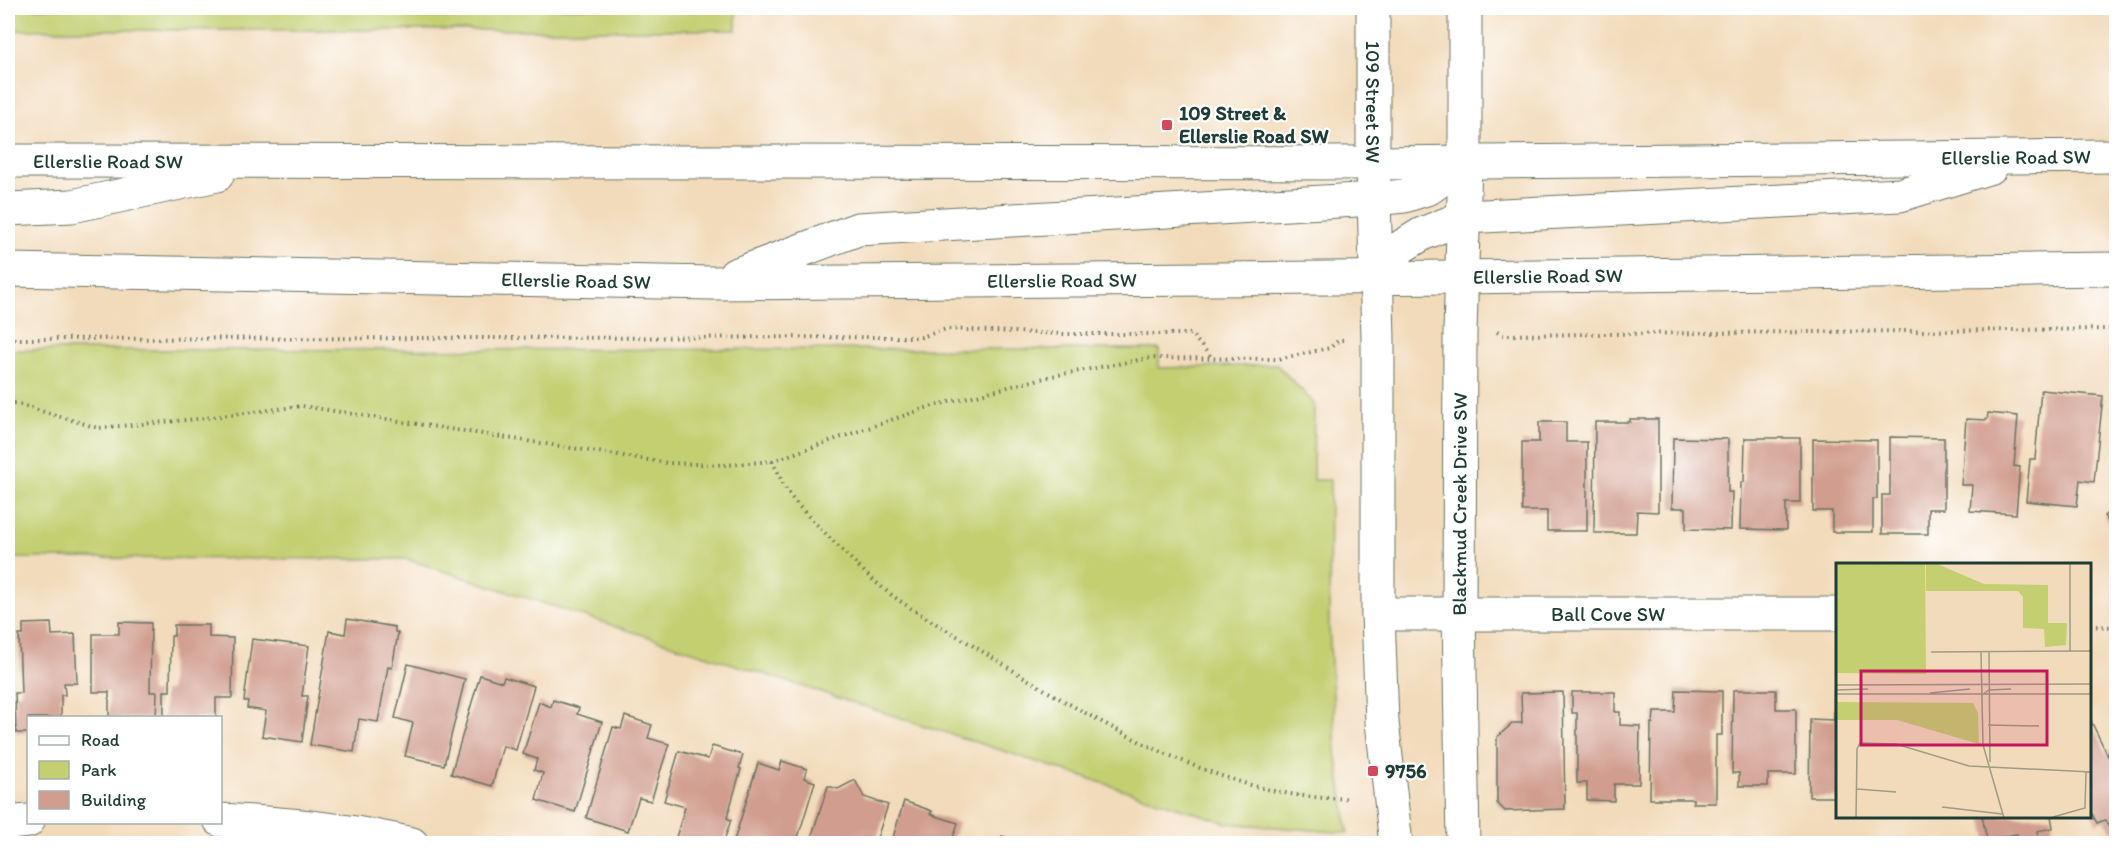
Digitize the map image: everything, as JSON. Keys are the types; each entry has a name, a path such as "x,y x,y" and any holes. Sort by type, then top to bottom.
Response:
{"main road":[{"name":"109 Street SW","path":"1372,8 1374,199"},
{"path":"713,283 858,229 1374,199 1404,196 1429,188 1465,162 1464,8"},
{"name":"Ellerslie Road SW","path":"8,161 1372,163 2116,156"},
{"path":"1377,277 1401,247 1422,234 1464,217 1900,195 2024,157"},
{"path":"8,209 72,206 283,160"},
{"name":"Blackmud Creek Drive SW","path":"1463,843 1459,614 1460,277 1465,162"},
{"path":"1374,199 1377,277 1378,614 1382,722 1396,843"},
{"name":"Ellerslie Road SW","path":"8,270 713,283 2116,270"},
{"name":"Ball Cove SW","path":"1378,614 1836,614"},
{"path":"222,820 351,832 412,843"},
{"path":"8,823 27,821"}],"path":[{"path":"8,339 921,337 946,329 1065,334 1191,334 1212,358"},
{"path":"1494,331 1502,334 2116,329"},
{"path":"8,401 98,428 302,406 668,463 727,465 772,460 929,407 1052,376 1150,358 1278,358 1330,348 1339,340"},
{"path":"772,460 786,489 800,508 855,564 885,590 1050,693 1184,760 1246,783 1309,798 1350,798"},
{"path":"2091,626 2116,627"}],"green space":[{"path":"8,8 736,8 736,30 8,30"},
{"path":"1159,349 1159,368 1277,365 1314,403 1313,480 1330,480 1329,626 1336,751 1348,833 1227,823 406,559 8,558 8,350"}],"building":[{"path":"2041,390 2103,396 2094,482 2080,480 2077,506 2026,501 2030,459 2035,459"},
{"path":"1988,413 2018,416 2014,466 2020,467 2016,514 1970,511 1972,485 1961,485 1966,419 1987,420"},
{"path":"1630,419 1658,419 1658,512 1637,511 1636,533 1594,533 1595,422 1630,422"},
{"path":"1539,422 1566,422 1566,442 1587,442 1587,531 1547,531 1547,511 1522,511 1522,442 1539,442"},
{"path":"1890,437 1944,438 1944,509 1928,509 1928,534 1882,534 1882,495 1890,495"},
{"path":"1673,438 1728,439 1728,492 1732,492 1731,530 1686,529 1686,508 1672,508"},
{"path":"1745,438 1800,438 1800,503 1786,503 1786,530 1740,529"},
{"path":"1813,439 1877,440 1877,499 1873,499 1873,532 1832,532 1832,511 1813,511"},
{"path":"2116,505 2116,529 2104,516"},
{"path":"347,619 395,627 395,632 398,633 392,668 388,667 378,722 359,719 354,752 310,745 329,631 345,634"},
{"path":"119,622 151,623 150,692 157,692 156,716 109,716 109,692 93,692 93,634 119,634"},
{"path":"51,623 52,635 75,634 77,683 64,683 65,695 61,695 61,716 27,716 27,733 16,733 15,693 21,693 19,635 23,635 23,624"},
{"path":"174,625 209,625 209,637 233,638 232,698 216,698 216,716 164,716 164,691 170,691 171,636 174,636"},
{"path":"252,639 309,646 302,696 308,696 302,742 262,736 266,711 247,708 248,701 244,701"},
{"path":"408,664 465,679 444,765 405,756 413,723 395,718"},
{"path":"480,675 502,682 504,677 534,686 516,750 503,746 492,786 451,774"},
{"path":"1676,690 1722,691 1722,735 1716,735 1716,803 1693,803 1693,799 1650,799 1651,723 1653,723 1654,712 1675,712"},
{"path":"1733,690 1776,690 1776,709 1796,709 1796,774 1768,774 1768,786 1739,786 1739,773 1732,773"},
{"path":"1834,690 1836,690 1836,797 1809,797 1810,719 1834,720"},
{"path":"1563,692 1565,809 1505,811 1497,803 1497,737 1513,723 1522,723 1521,693"},
{"path":"1572,692 1615,692 1615,712 1620,712 1620,725 1640,726 1639,784 1614,784 1614,801 1587,800 1587,783 1577,783 1577,713 1572,713"},
{"path":"553,700 579,708 577,714 602,722 575,812 536,800 543,773 534,770 537,759 523,754 539,702 551,707"},
{"path":"625,716 652,725 648,738 669,744 651,801 639,798 628,831 586,818 613,727 621,729"},
{"path":"2091,721 2108,756 2109,751 2116,747 2116,832 2113,834 2105,820 2097,823 2091,812"},
{"path":"712,746 743,755 727,818 731,820 723,844 674,844 685,807 664,801 679,751 708,759"},
{"path":"782,761 807,769 804,778 815,782 796,844 733,844 758,763 779,770"},
{"path":"855,780 864,797 888,805 875,844 809,844 828,786 838,789"},
{"path":"904,801 932,811 930,814 958,823 951,844 891,844"},
{"path":"1982,818 2051,818 2053,828 2037,831 2039,840 2019,844 2017,834 1987,840"},
{"path":"1002,836 1023,843 1023,844 999,844"}],"place":[{"name":"109 Street & Ellerslie Road SW","path":"1167,125"},
{"name":"9756","path":"1373,771"}]}
